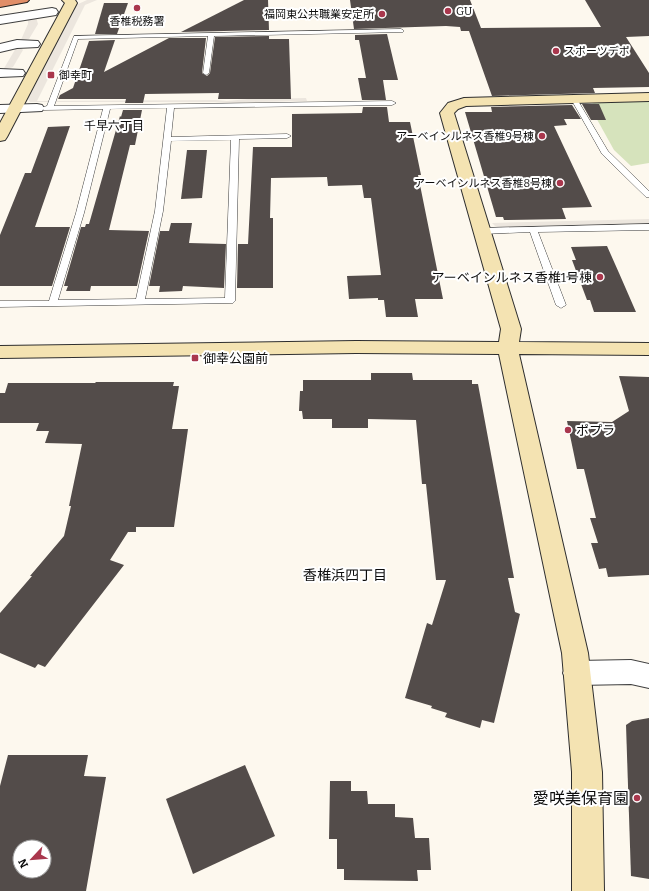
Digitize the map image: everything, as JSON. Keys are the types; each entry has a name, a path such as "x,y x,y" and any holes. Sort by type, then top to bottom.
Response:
{"highway":[{"path":"0,3 23,0"}],"street":[{"path":"0,20 46,6 57,0"},
{"path":"0,137 7,109 70,2 68,0"},
{"path":"0,106 43,28 46,6"},
{"path":"0,48 17,44 29,52"},
{"path":"0,73 18,73"},
{"path":"588,891 587,772 575,653 508,349 511,329 447,113 453,106 464,102 649,97"},
{"path":"7,109 44,108"},
{"path":"0,352 356,347 649,349"},
{"path":"577,673 631,672 649,676"}],"lane":[{"path":"392,103 44,108 76,37 401,31"},
{"path":"206,73 211,34"},
{"path":"574,99 605,152 649,195"},
{"path":"140,302 159,210 171,106"},
{"path":"53,303 80,213 107,107"},
{"path":"167,139 287,136"},
{"path":"0,304 230,301 235,137"},
{"path":"483,231 649,227"},
{"path":"533,230 561,305"}],"green space":[{"path":"649,101 649,163 631,166 614,150 589,105 597,102"}],"shaded area":[{"path":"87,0 97,0 85,5 37,101 227,101 248,99 306,98 307,101 247,102 231,104 214,102 30,102 28,99 76,5"},
{"path":"36,17 38,24 29,39 20,42 28,24 28,18"},
{"path":"20,47 23,50 13,67 3,70 16,48"},
{"path":"649,219 649,225 501,228 492,223"}],"building":[{"path":"244,0 268,0 269,30 181,32"},
{"path":"350,0 470,0 481,28 601,27 585,0 649,0 649,36 626,37 649,73 649,87 593,88 595,93 492,96 469,31 461,31 460,27 446,26 354,29"},
{"path":"104,3 128,3 117,34 95,34"},
{"path":"387,34 398,80 383,80 386,100 362,100 358,78 366,78 359,40 355,40 355,35"},
{"path":"269,36 269,39 289,39 291,99 218,99 219,93 145,94 143,103 125,103 126,99 58,99 60,95 73,88 89,41 115,40 104,72 169,38 206,38 202,73 207,76 210,73 215,37"},
{"path":"582,104 599,104 606,120 591,120"},
{"path":"572,105 581,119 564,119 567,125 554,126 592,207 562,208 566,219 504,220 503,217 496,217 465,112 492,112 491,107"},
{"path":"363,107 387,107 389,122 410,122 421,175 418,175 443,299 415,299 418,317 386,317 384,300 378,300 378,298 349,299 347,276 381,275 371,198 364,198 362,185 328,186 327,177 271,178 270,218 273,218 273,288 237,288 238,244 248,244 253,147 292,147 292,114 362,113"},
{"path":"123,110 142,110 135,145 130,145 109,230 149,231 137,286 91,286 90,291 66,291 68,286 64,286 81,227 85,227 86,224 89,224"},
{"path":"70,126 35,227 70,227 52,286 0,286 0,235 25,173 31,173 48,127"},
{"path":"187,150 207,150 202,198 181,199"},
{"path":"171,223 192,223 189,243 226,244 224,288 183,286 182,291 159,292 160,286 149,286 160,231 169,231"},
{"name":"アーベインルネス香椎1号棟","path":"607,246 636,312 594,312 590,300 587,300 572,260 576,260 571,247"},
{"path":"371,373 412,373 413,380 472,380 472,384 478,384 514,578 508,578 515,612 520,614 494,723 482,720 480,728 445,717 447,713 431,708 432,706 405,698 427,623 432,625 446,580 436,580 426,484 422,484 416,420 368,419 368,428 332,428 332,419 303,419 302,411 299,411 300,391 303,391 303,380 371,380"},
{"path":"619,376 649,377 649,575 608,577 606,568 599,569 591,543 598,543 590,518 596,518 584,469 577,469 567,421 612,422 629,411"},
{"path":"174,382 173,386 179,386 172,429 188,429 174,527 136,527 136,532 128,532 110,560 124,565 45,667 38,664 35,668 0,653 0,613 64,536 82,444 45,443 49,431 36,431 39,423 0,423 0,393 5,393 8,383"},
{"name":"愛咲美保育園","path":"649,718 649,879 631,876 626,725 632,721"},
{"path":"8,755 88,755 84,776 106,777 86,891 0,891 0,786"},
{"path":"245,765 275,836 193,874 166,799"},
{"path":"330,781 351,781 351,791 367,791 368,804 395,804 395,817 413,818 415,838 429,838 431,870 417,870 418,881 344,880 344,869 337,869 337,839 329,839"}],"place":[{"name":"香椎税務署","path":"137,8"},
{"name":"GU","path":"448,11"},
{"name":"福岡東公共職業安定所","path":"382,14"},
{"name":"スポーツデポ","path":"556,51"},
{"name":"御幸町","path":"51,75"},
{"name":"アーベインルネス香椎9号棟","path":"542,136"},
{"name":"アーベインルネス香椎8号棟","path":"560,183"},
{"name":"アーベインルネス香椎1号棟","path":"600,277"},
{"name":"御幸公園前","path":"195,358"},
{"name":"ポプラ","path":"568,430"},
{"name":"愛咲美保育園","path":"637,798"}],"district":[{"name":"千早六丁目","path":"114,126"},
{"name":"香椎浜四丁目","path":"345,575"}]}
